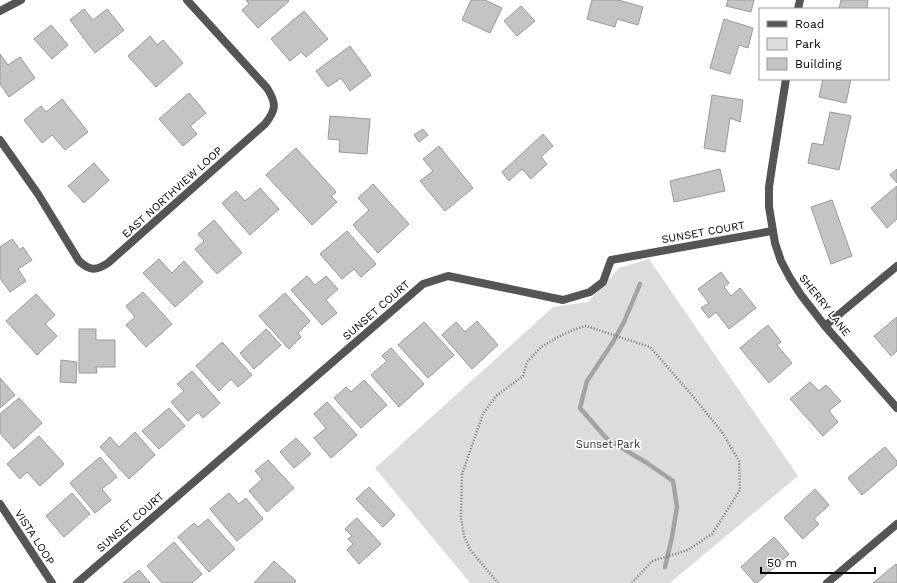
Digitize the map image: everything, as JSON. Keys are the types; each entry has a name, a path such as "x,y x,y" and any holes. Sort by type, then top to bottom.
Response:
{"street":[{"path":"0,11 21,0"},
{"name":"EAST NORTHVIEW LOOP","path":"0,140 38,194 79,261 86,267 94,270 101,268 108,263 265,124 271,116 274,106 273,97 267,88 187,0"},
{"name":"SHERRY LANE","path":"786,80 772,167 769,207 772,231 781,261 801,295 825,326 897,408"},
{"name":"SUNSET COURT","path":"77,583 423,284 448,276 563,300 590,292 603,282 611,260 772,231"},
{"path":"825,326 897,266"},
{"name":"VISTA LOOP","path":"0,504 52,583"},
{"path":"826,583 897,524"}],"path":[{"path":"498,583 471,551 464,536 461,518 462,474 483,414 496,396 523,376 527,362 541,347 573,330 586,326 650,347 722,432 739,461 740,490 712,534 688,550 652,561 632,583"}],"green space":[{"name":"Sunset Park","path":"649,259 798,476 670,583 470,583 375,468 553,307 588,302 619,268"}],"building":[{"path":"246,0 289,1 258,28 242,10 249,4"},
{"path":"471,0 485,0 502,8 490,33 462,20"},
{"path":"592,0 618,0 643,7 638,25 617,19 615,27 587,19"},
{"path":"728,0 754,0 751,12 726,6"},
{"path":"841,0 868,0 867,8 839,8"},
{"path":"521,6 535,21 517,36 504,21"},
{"path":"84,9 93,20 107,9 124,30 95,53 70,20"},
{"path":"304,11 328,39 306,57 301,52 290,61 271,39"},
{"path":"724,19 753,28 748,48 739,45 730,74 710,68"},
{"path":"51,25 68,45 52,59 34,39"},
{"path":"150,36 157,45 163,40 183,63 156,87 128,56"},
{"path":"350,46 371,75 350,91 341,78 328,87 316,71"},
{"path":"0,54 8,65 20,57 35,78 9,97 0,84"},
{"path":"823,80 851,80 846,103 819,97"},
{"path":"189,93 206,113 190,126 197,134 183,146 159,119"},
{"path":"712,95 743,100 740,122 730,118 725,152 704,148"},
{"path":"62,99 88,132 65,150 52,135 42,143 24,120 41,106 46,112"},
{"path":"830,112 851,116 839,170 808,163 812,143 823,145"},
{"path":"330,116 370,119 367,154 339,152 340,140 328,139"},
{"path":"423,129 428,135 419,142 414,135"},
{"path":"543,134 553,146 541,157 547,164 531,179 522,169 509,181 502,172"},
{"path":"439,146 473,188 445,211 420,181 433,171 423,159"},
{"path":"296,148 336,192 331,196 337,202 312,225 266,175"},
{"path":"94,163 109,180 84,203 68,186"},
{"path":"720,169 725,191 674,202 670,181"},
{"path":"897,169 897,183 890,175"},
{"path":"373,184 409,224 378,253 353,225 369,210 358,198"},
{"path":"897,186 897,219 887,228 871,208"},
{"path":"260,188 279,209 250,235 222,203 236,191 245,201"},
{"path":"832,200 852,256 831,264 811,207"},
{"path":"214,220 242,253 217,274 195,249 204,241 198,234"},
{"path":"347,231 376,264 361,277 354,269 342,279 320,254"},
{"path":"12,239 20,250 23,247 32,260 18,269 26,281 10,292 0,278 0,247"},
{"path":"159,259 172,273 184,261 203,282 175,307 143,273"},
{"path":"721,272 729,283 724,287 731,296 740,288 756,308 729,329 716,312 709,318 701,308 709,303 698,289"},
{"path":"307,276 315,285 326,276 338,289 326,300 337,313 322,325 291,290"},
{"path":"143,292 172,324 146,347 126,325 135,317 126,306"},
{"path":"285,293 310,321 298,333 301,337 289,349 259,316"},
{"path":"36,294 55,315 45,324 57,336 37,355 6,321"},
{"path":"897,317 897,351 891,356 874,336"},
{"path":"477,321 498,345 472,369 442,335 456,322 465,332"},
{"path":"424,322 454,355 428,378 398,345"},
{"path":"768,325 781,342 777,345 792,363 769,383 740,348"},
{"path":"79,329 96,329 96,340 115,340 115,367 96,367 97,373 79,373"},
{"path":"266,329 281,345 254,369 240,353"},
{"path":"222,342 252,375 238,387 231,379 219,391 196,366"},
{"path":"391,348 424,384 399,407 371,375 387,361 382,356"},
{"path":"61,360 77,362 76,383 60,382"},
{"path":"192,371 220,403 203,418 198,412 188,421 171,402 184,391 177,384"},
{"path":"0,378 15,395 0,408"},
{"path":"364,380 387,405 361,428 334,398 346,387 351,392"},
{"path":"810,382 819,391 826,385 841,401 829,411 838,422 823,436 790,399"},
{"path":"19,398 42,423 14,449 0,433 0,414"},
{"path":"327,402 357,435 331,458 314,438 326,428 314,414"},
{"path":"169,408 185,426 159,449 142,431"},
{"path":"135,432 155,455 129,479 100,447 110,437 119,447"},
{"path":"39,436 64,464 40,486 27,472 20,479 7,464"},
{"path":"296,438 311,454 294,468 280,452"},
{"path":"885,447 897,461 897,465 862,495 848,478"},
{"path":"100,457 117,477 102,489 111,500 95,513 70,483"},
{"path":"268,460 294,488 267,512 249,491 262,479 255,471"},
{"path":"369,487 395,515 383,527 356,499"},
{"path":"815,489 829,505 814,519 819,524 803,539 784,518"},
{"path":"72,493 90,514 64,537 46,516"},
{"path":"229,493 239,504 246,498 263,519 237,541 210,509"},
{"path":"357,518 381,544 359,564 347,550 353,544 348,539 352,536 345,529"},
{"path":"208,519 235,549 209,572 178,537 194,523 198,527"},
{"path":"774,537 789,554 757,583 755,583 741,567"},
{"path":"174,542 202,574 192,583 162,583 147,566"},
{"path":"274,561 296,581 294,583 254,583"},
{"path":"896,564 897,583 873,583"},
{"path":"139,570 150,583 123,583"}],"waterway":[{"path":"640,284 624,322 613,342 587,381 580,408 607,439 647,463 673,481 677,507 665,567"}]}
